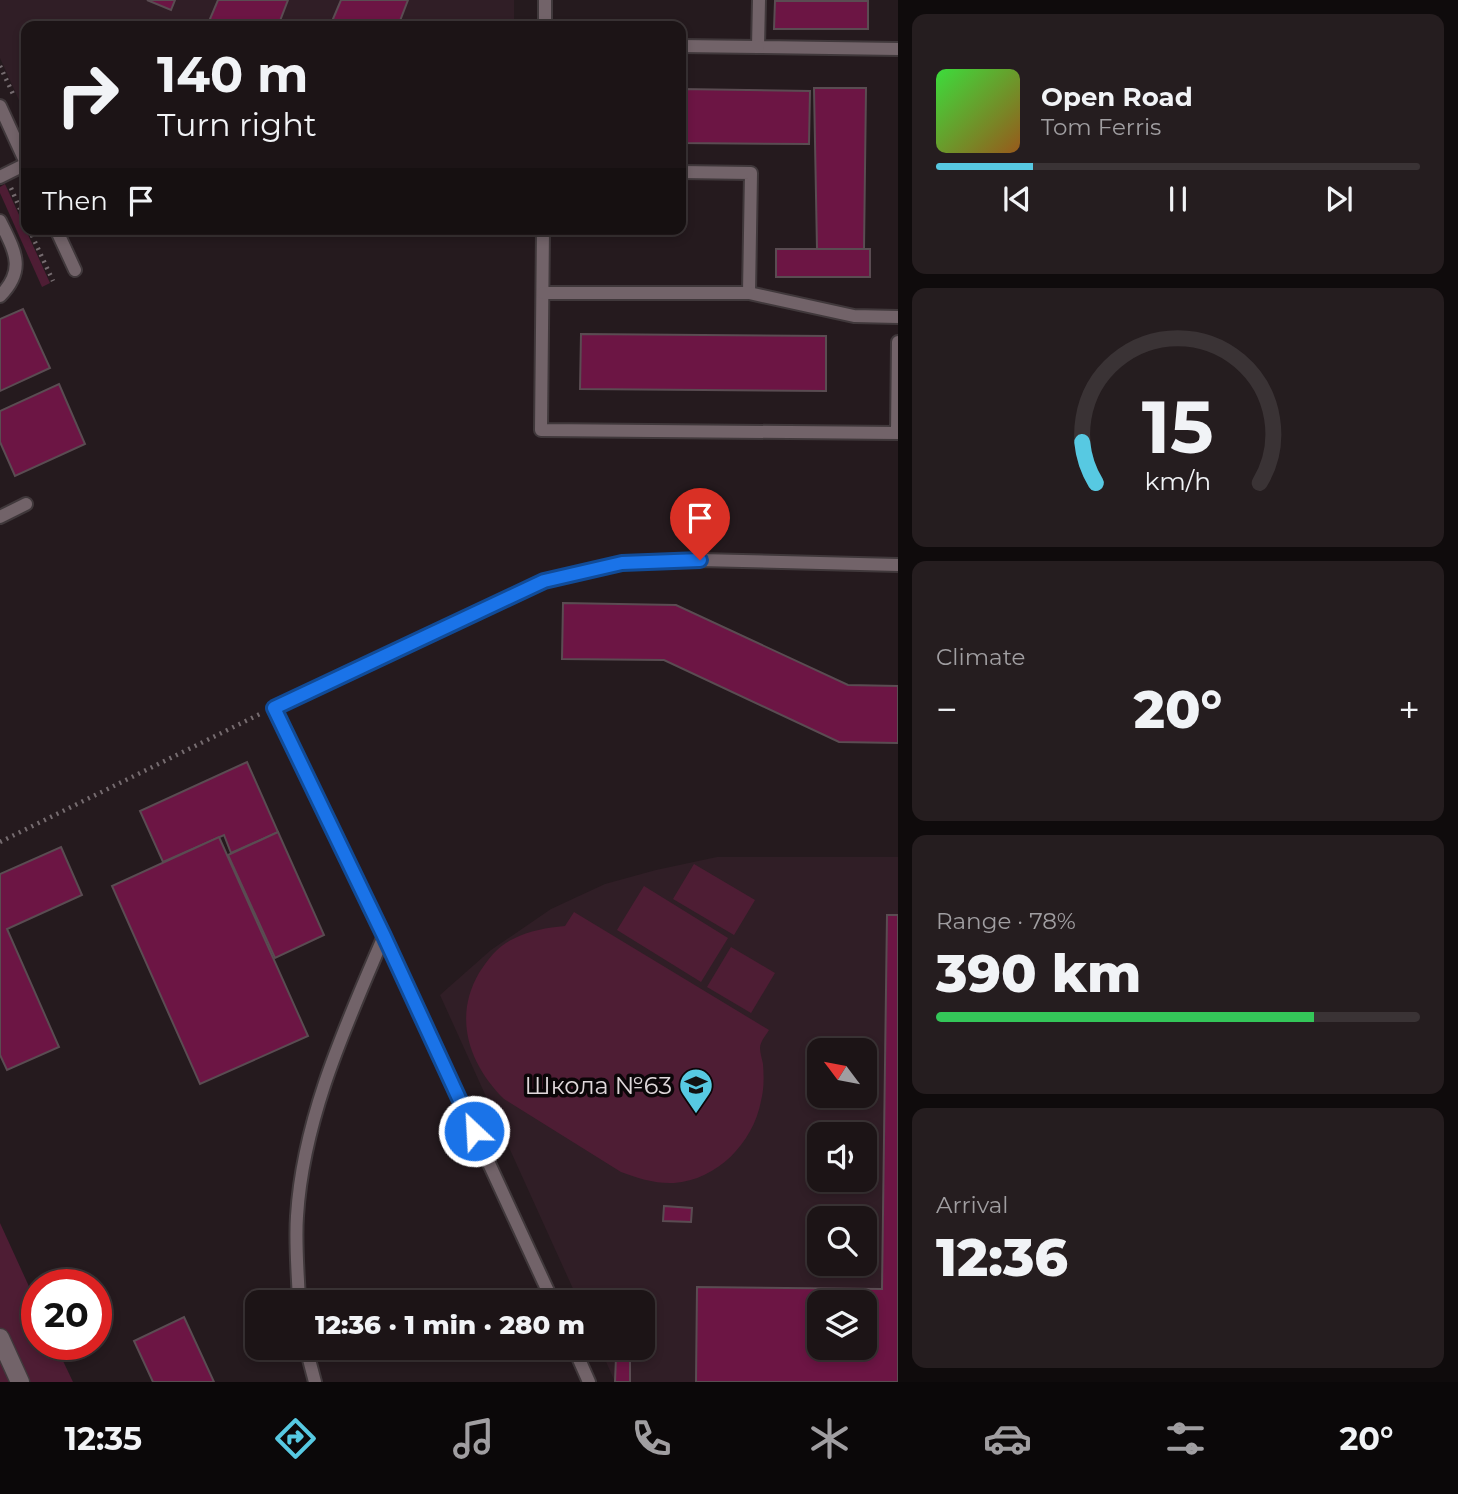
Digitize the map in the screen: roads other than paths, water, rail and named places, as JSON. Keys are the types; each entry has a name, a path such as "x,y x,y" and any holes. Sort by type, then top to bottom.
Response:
{"street":[{"path":"0,1338 20,1382"}],"lane":[{"path":"545,0 545,21"},
{"path":"758,47 759,0"},
{"path":"686,46 898,49"},
{"path":"0,106 21,153"},
{"path":"2,176 21,166"},
{"path":"686,172 751,173 749,293"},
{"path":"0,221 16,255 17,266 10,285 0,296"},
{"path":"60,235 75,270"},
{"path":"543,235 541,430 897,433 898,342"},
{"path":"542,293 749,293 854,316 898,317"},
{"path":"0,517 26,504"},
{"path":"547,1290 384,936 274,708 544,581 622,563 700,560 898,565"},
{"path":"299,1290 297,1216 308,1142 342,1034 384,936"},
{"path":"309,1360 315,1382"},
{"path":"579,1360 589,1382"}],"place":[{"name":"Школа №63","path":"696,1115"}]}
